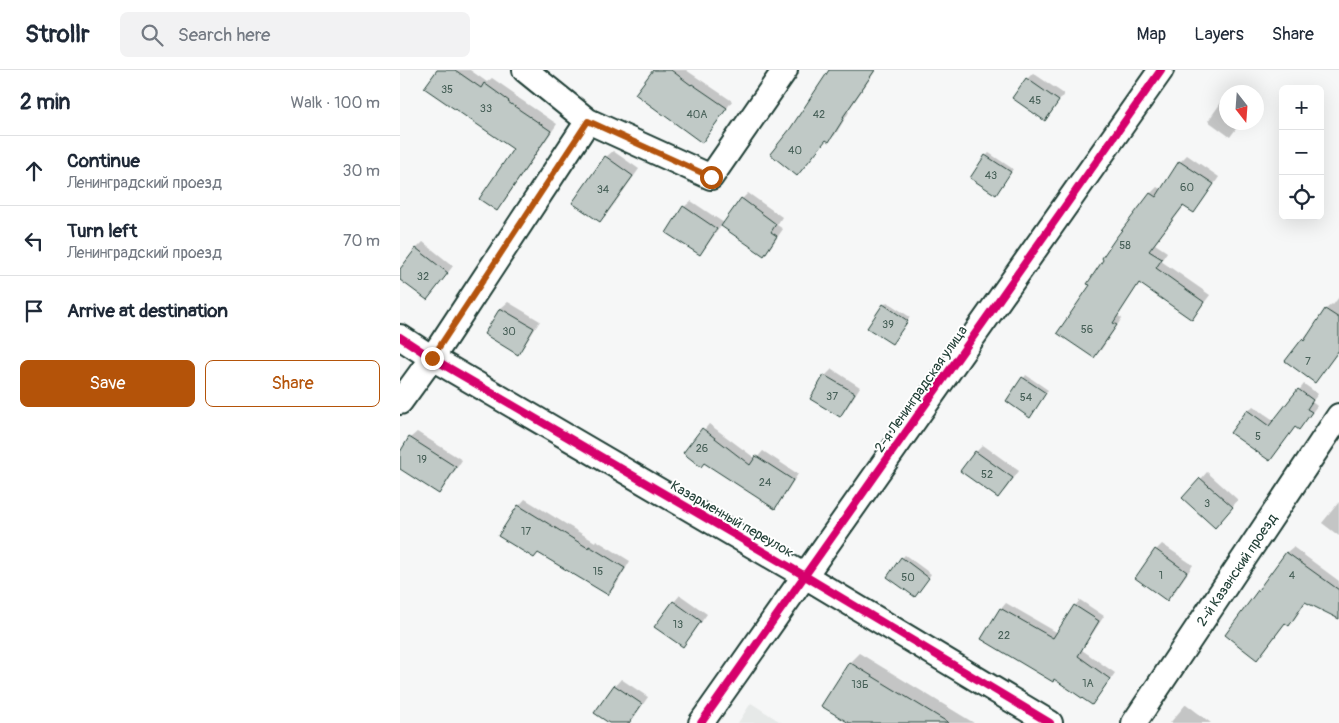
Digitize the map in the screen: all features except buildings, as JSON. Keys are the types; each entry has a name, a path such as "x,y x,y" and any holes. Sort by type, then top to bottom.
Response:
{"street":[{"path":"525,70 588,121 711,177 785,70"},
{"name":"2-я Ленинградская улица","path":"701,723 1161,70"},
{"path":"400,402 432,358 588,121"},
{"name":"Казарменный переулок","path":"400,336 432,358 805,576 1050,723"},
{"name":"2-й Казанский проезд","path":"1134,723 1339,416"}],"shaded area":[{"path":"751,703 782,723 738,723"}],"cycle path":[{"path":"701,723 1161,70"},
{"path":"400,337 432,358 805,576 1050,723"}],"route":[{"path":"432,358 588,121 711,177"}]}
